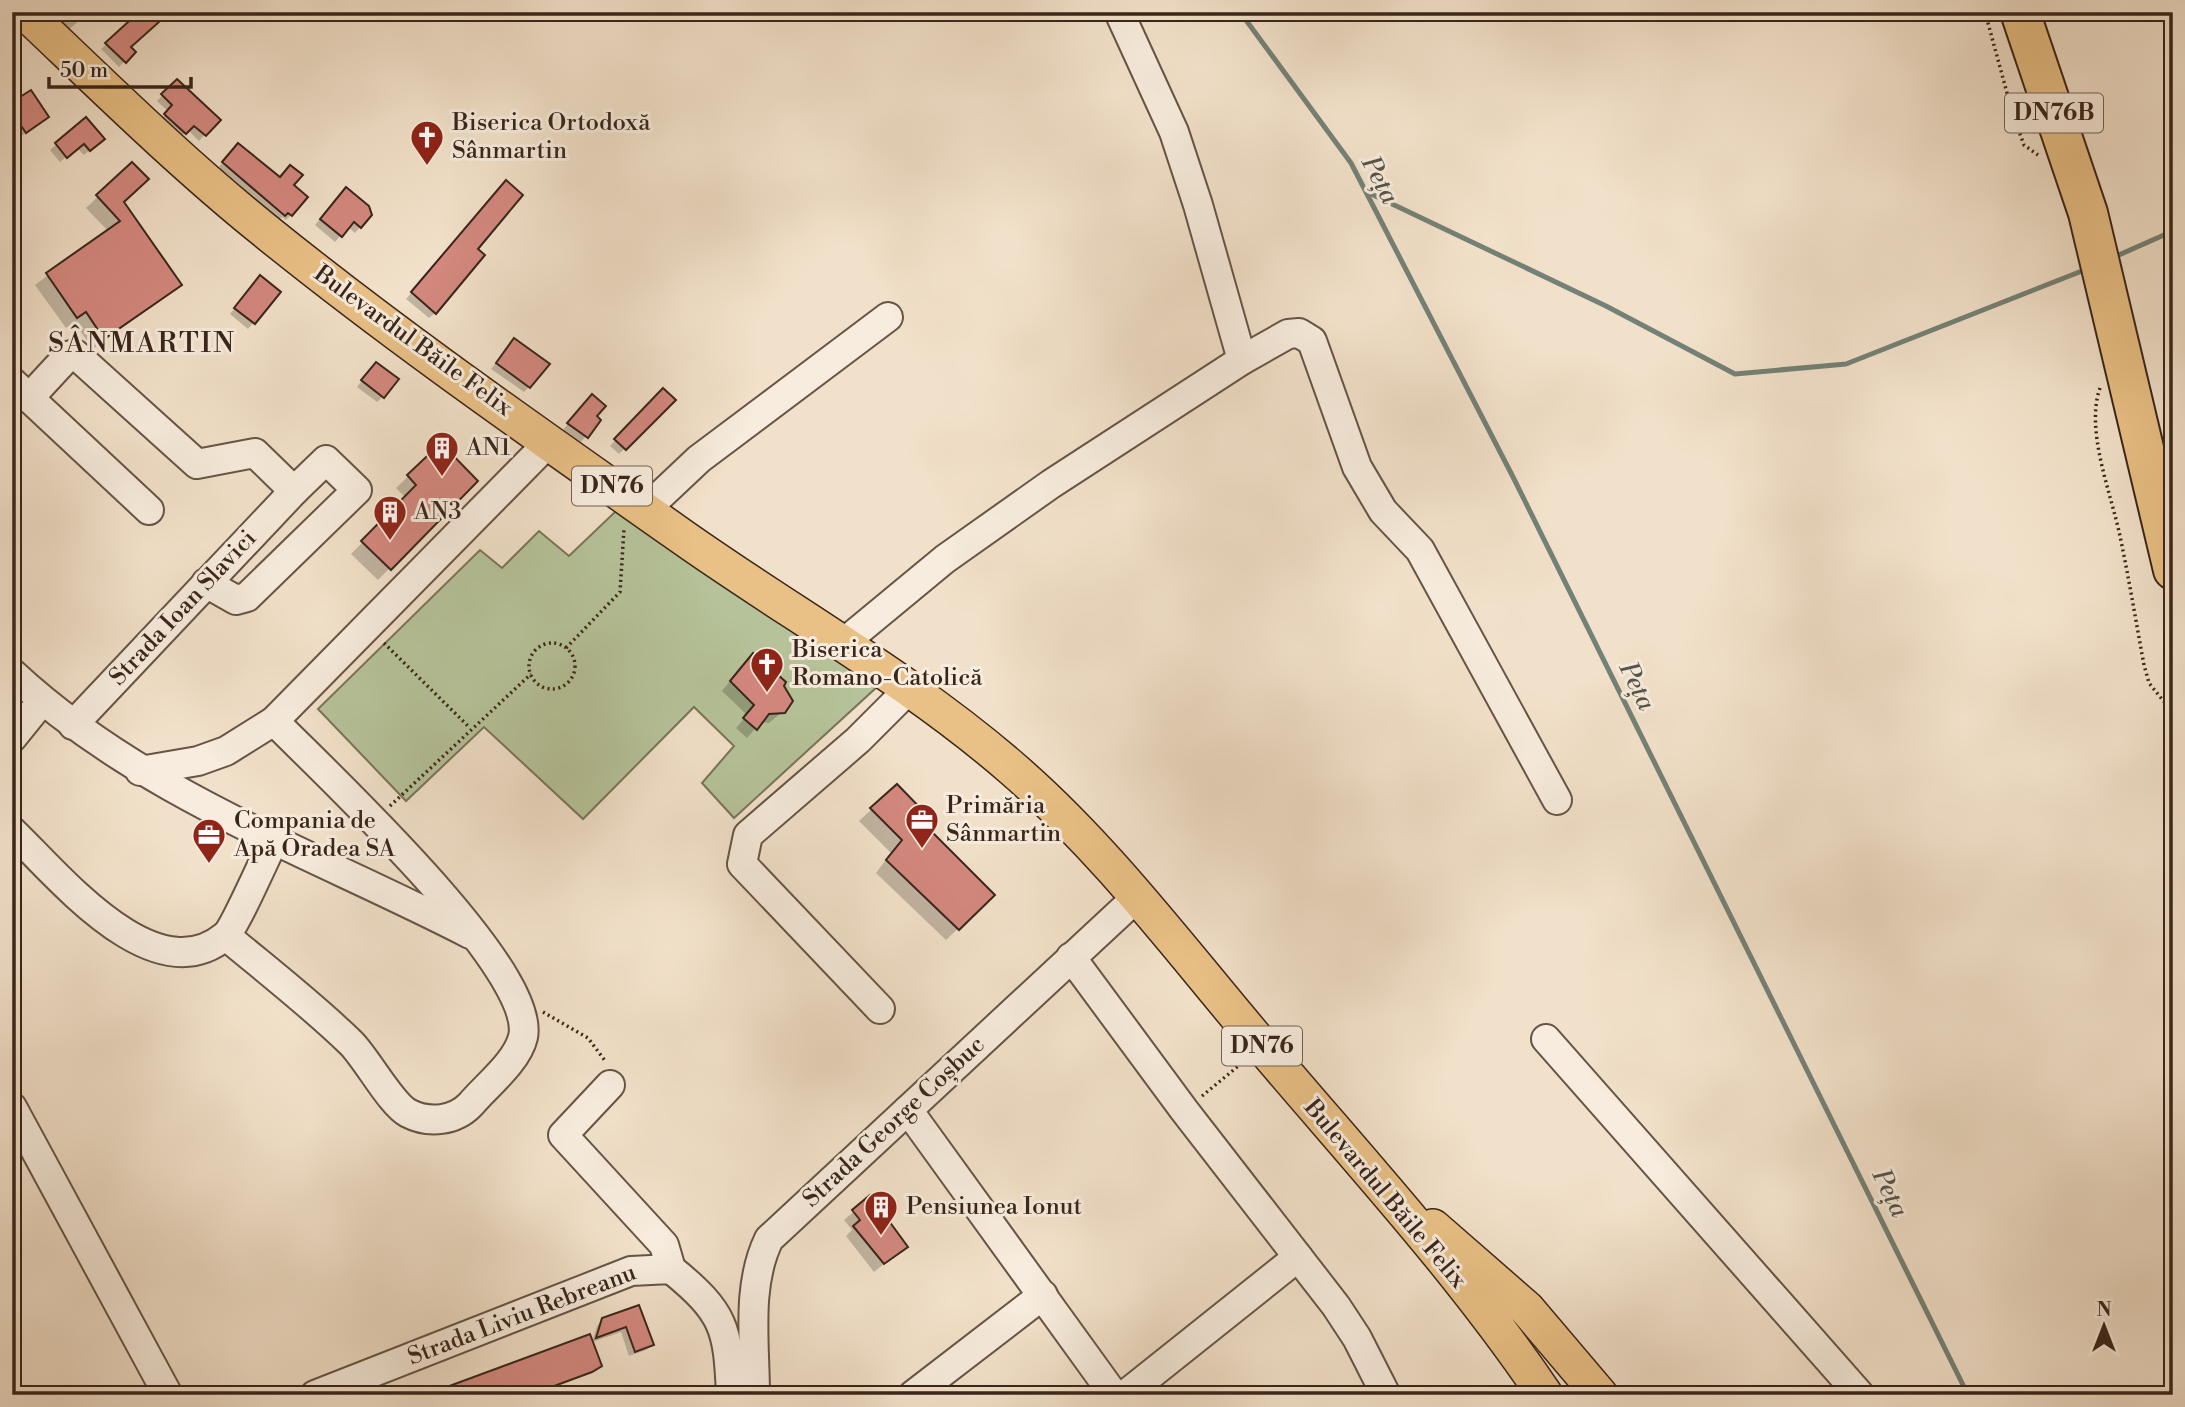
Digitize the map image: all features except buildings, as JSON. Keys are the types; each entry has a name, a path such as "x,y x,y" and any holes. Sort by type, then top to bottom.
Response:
{"highway":[{"name":"DN76B","path":"2020,12 2088,213 2173,570"}],"main road":[{"name":"Bulevardul Băile Felix","path":"26,12 140,121 264,230 385,323 550,441 634,519 909,689 1017,772 1065,818 1136,898 1388,1194 1545,1395"},
{"path":"1388,1194 1453,1241 1527,1309 1601,1395"}],"street":[{"path":"1119,12 1174,132 1198,205 1242,360"},
{"path":"634,519 699,458 888,317"},
{"path":"841,645 945,559 1051,484 1242,360 1288,334 1298,333 1312,341 1357,467 1384,511 1420,550 1557,800"},
{"path":"149,510 21,389 68,356 75,354 197,464 255,453 294,491"},
{"path":"140,771 198,761 226,751 274,721 550,441"},
{"name":"Strada Ioan Slavici","path":"73,725 206,583 326,460 357,491 247,597 236,600 206,583"},
{"path":"12,673 73,725 140,771 274,840 475,937"},
{"path":"880,1009 742,864 748,835 858,740 909,689"},
{"path":"12,738 42,701"},
{"path":"226,936 353,1045 406,1112 432,1121 463,1112 514,1055 523,1038 524,1023 517,1000 502,972 442,893 274,721"},
{"path":"12,831 109,924 139,941 180,951 197,950 226,936 274,840"},
{"name":"Strada George Coșbuc","path":"755,1395 754,1282 758,1261 769,1239 1136,898"},
{"path":"1071,957 1357,1338 1386,1395"},
{"path":"1546,1039 1860,1395"},
{"path":"610,1085 563,1135 664,1245 671,1269"},
{"path":"12,1107 168,1395"},
{"path":"908,1110 1114,1395"},
{"path":"1125,1395 1298,1257"},
{"name":"Strada Liviu Rebreanu","path":"316,1395 631,1271 671,1269 714,1310 723,1326 729,1341 731,1395"},
{"path":"913,1395 1043,1295"}],"path":[{"path":"1985,12 2024,145 2046,161"},
{"path":"2104,379 2095,402 2095,423 2144,664 2149,683 2173,713"},
{"path":"566,648 620,592 634,519"},
{"path":"368,626 470,728"},
{"path":"552,643 566,648 574,660 575,668 569,682 563,687 547,688 540,685 531,674 531,660 539,648 552,643"},
{"path":"373,822 470,728 531,674"},
{"path":"517,1000 587,1038 605,1059 610,1085"},
{"path":"1184,1110 1262,1047"}],"green space":[{"path":"616,511 878,686 734,818 702,783 734,746 694,707 583,819 484,727 406,801 318,709 480,550 502,568 539,531 569,556"}],"waterway":[{"name":"Peța","path":"1240,12 1351,163 1512,475 1968,1395"},
{"path":"1367,192 1606,306 1735,374 1846,364 2087,269"},
{"path":"2112,258 2173,231"}],"place":[{"name":"Biserica Ortodoxă Sânmartin","path":"427,167"},
{"name":"AN1","path":"442,478"},
{"name":"AN3","path":"390,542"},
{"name":"Biserica Romano-Catolică","path":"767,694"},
{"name":"Primăria Sânmartin","path":"922,850"},
{"name":"Compania de Apă Oradea SA","path":"209,865"},
{"name":"Pensiunea Ionut","path":"881,1237"}],"district":[{"name":"SÂNMARTIN","path":"142,343"}]}
